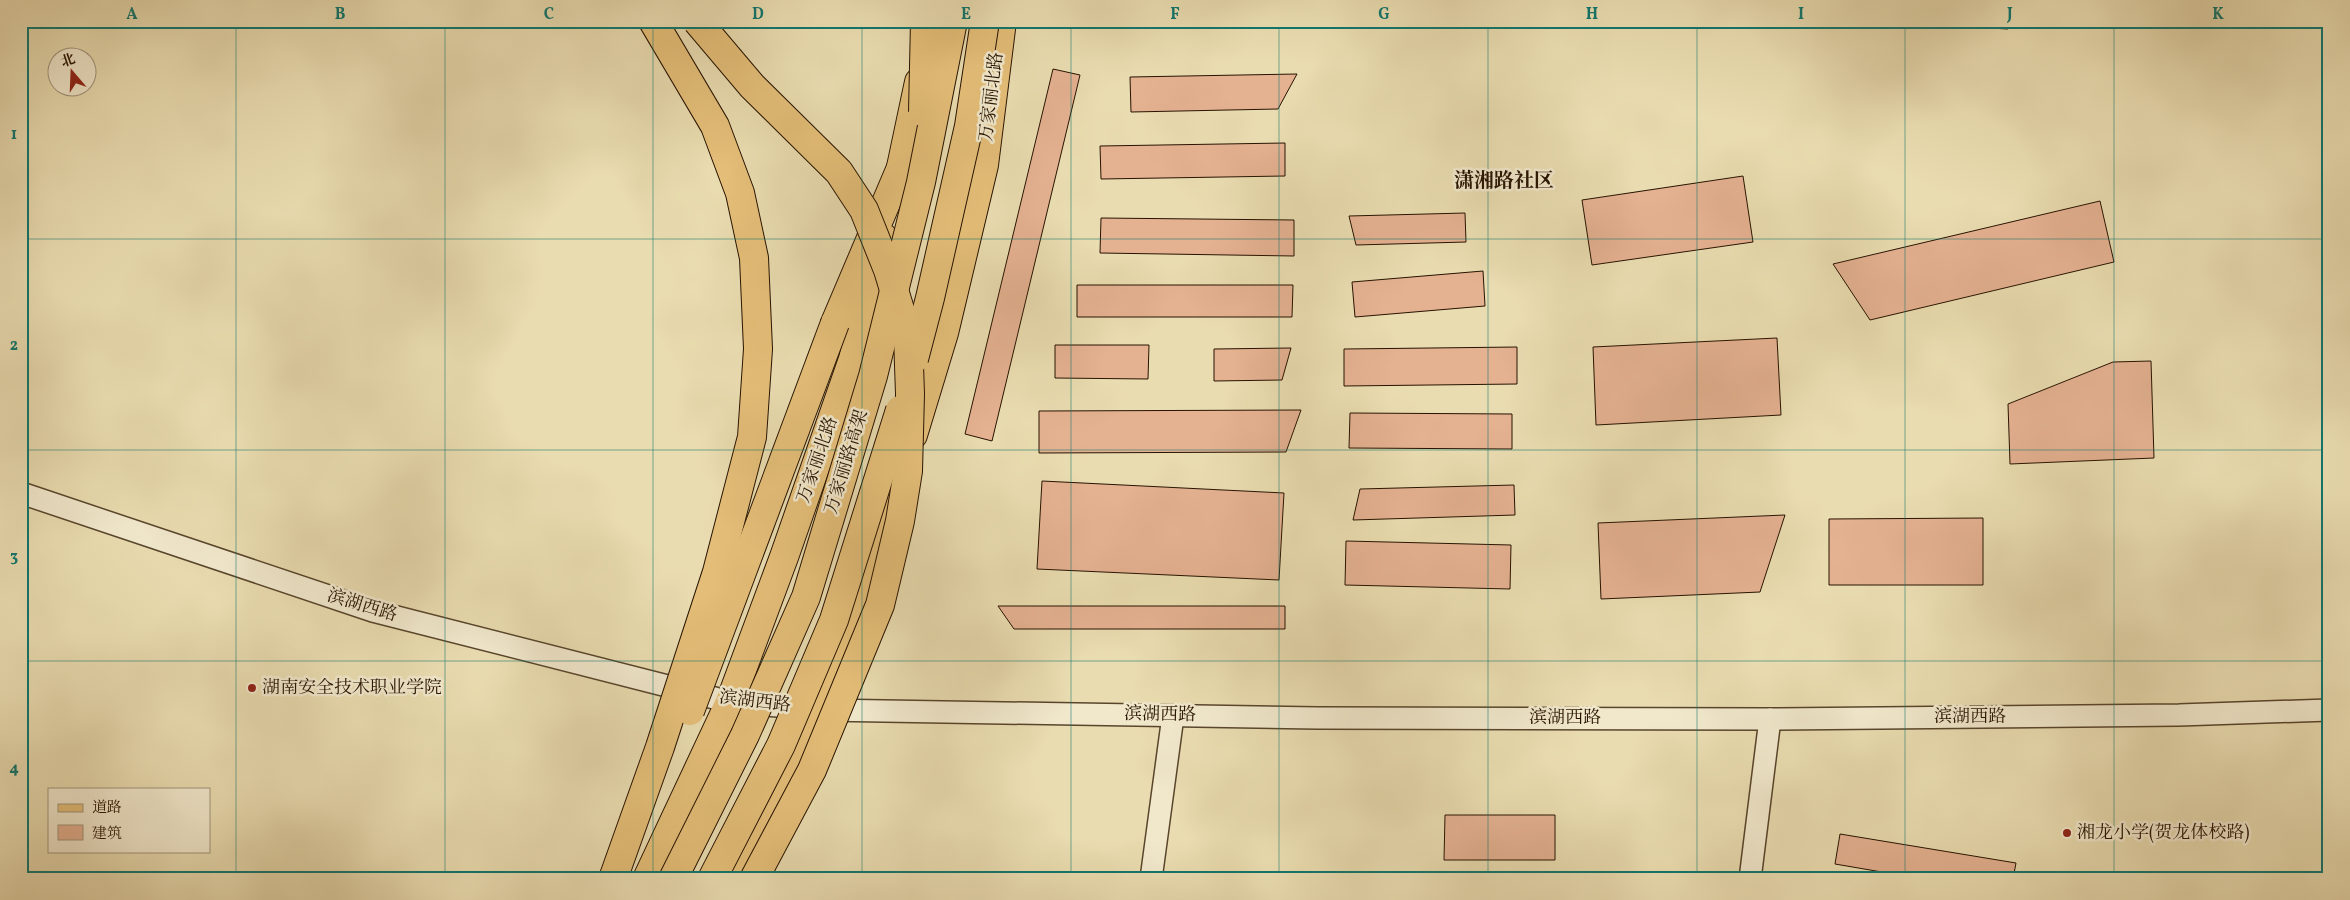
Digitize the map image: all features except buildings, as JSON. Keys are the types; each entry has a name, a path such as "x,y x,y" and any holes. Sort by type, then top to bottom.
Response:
{"main road":[{"path":"614,879 660,747 716,572 752,437 758,349 754,258 740,193 715,126 653,21"},
{"path":"697,21 752,86 839,172 864,210 888,270 908,336 910,394 908,471 900,521 880,605 812,770 754,879"},
{"path":"614,879 676,749 835,323 912,172 925,21"},
{"name":"万家丽北路","path":"647,879 730,702 784,557 853,359 912,172 930,21"},
{"name":"万家丽路高架","path":"674,879 745,735 806,597 873,376 912,172 953,21"},
{"name":"万家丽路高架","path":"712,879 781,745 834,620 892,440 930,298 969,126 985,21"},
{"name":"万家丽北路","path":"737,879 802,759 825,710 875,560 944,333 984,165 1002,21"}],"street":[{"name":"滨湖西路","path":"21,494 373,611 730,702 825,710 1327,718 1770,719 2179,715 2329,710"},
{"path":"1151,879 1173,716"},
{"path":"1750,879 1770,719"}],"place":[{"name":"湖南安全技术职业学院","path":"252,688"},
{"name":"湘龙小学(贺龙体校路)","path":"2067,833"}],"district":[{"name":"潇湘路社区","path":"1504,182"}]}
